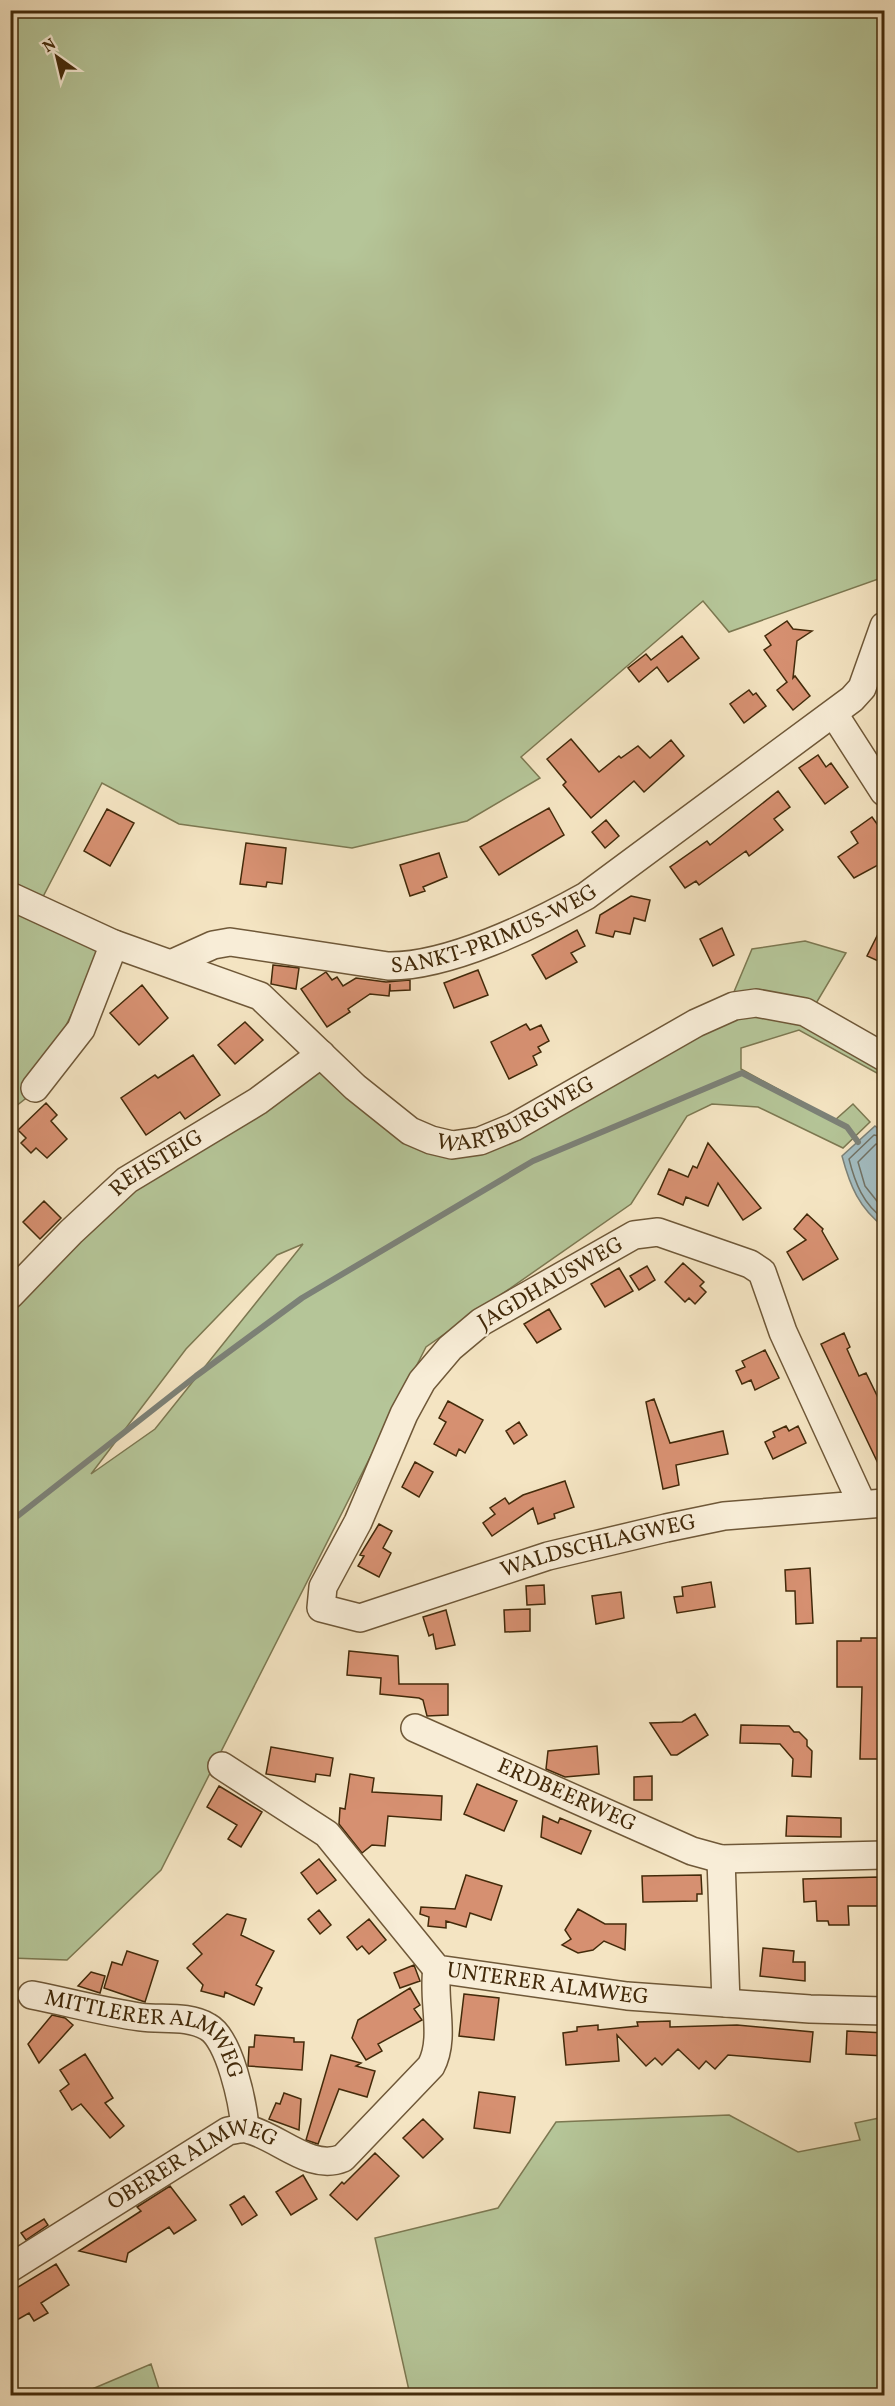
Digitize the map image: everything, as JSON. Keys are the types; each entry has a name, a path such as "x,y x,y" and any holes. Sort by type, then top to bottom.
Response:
{"street":[{"name":"SANKT-PRIMUS-WEG","path":"172,963 213,945 230,942 388,966 407,966 505,936 586,896 834,714 862,688 876,668 885,626"},
{"path":"834,714 885,792"},
{"path":"10,896 114,944 172,963"},
{"path":"35,1088 81,1029 114,944"},
{"name":"WARTBURGWEG","path":"172,963 260,996 355,1088 410,1131 431,1140 452,1145 480,1141 514,1127 696,1023 734,1006 756,1004 805,1012 885,1057"},
{"name":"REHSTEIG","path":"10,1294 71,1232 127,1180 258,1101 321,1054"},
{"name":"JAGDHAUSWEG","path":"321,1608 323,1587 358,1522 404,1414 422,1381 450,1348 481,1322 634,1235 658,1232 750,1264 762,1272 783,1332 873,1503"},
{"name":"WALDSCHLAGWEG","path":"321,1608 360,1618 548,1556 666,1528 724,1516 873,1503"},
{"name":"ERDBEERWEG","path":"415,1728 692,1851 721,1859 885,1855"},
{"name":"UNTERER ALMWEG","path":"222,1766 327,1834 437,1969 627,1996 810,2009 885,2011"},
{"path":"721,1859 726,2003"},
{"name":"OBERER ALMWEG","path":"10,2268 228,2131 245,2128 318,2161 332,2163 343,2158 431,2066 436,2057 438,2046 434,1986 437,1969"},
{"name":"MITTLERER ALMWEG","path":"32,1995 140,2018 192,2021 210,2027 220,2040 232,2069 243,2108 245,2128"}],"green space":[{"path":"11,11 884,11 884,577 729,632 703,601 521,757 540,778 467,821 352,848 179,824 102,783 32,918 101,953 34,1092 11,1110"},
{"path":"805,941 846,953 815,1005 884,1044 884,1077 799,1030 741,1048 741,1069 835,1120 853,1104 870,1122 843,1148 758,1107 712,1104 687,1116 631,1204 426,1347 161,1870 67,1960 11,1958 10,1307 86,1223 318,1068 456,1153 723,1018 752,949","holes":["303,1244 155,1429 91,1474 186,1349 277,1255"]},
{"path":"729,2115 798,2152 860,2140 855,2123 884,2117 884,2395 410,2395 375,2238 498,2208 556,2122"},
{"path":"151,2364 161,2395 78,2395"}],"water":[{"path":"875,1126 884,1133 884,1227 868,1212 857,1196 842,1156"}],"building":[{"path":"787,621 793,629 812,631 797,641 793,678 795,676 810,696 793,710 777,690 787,682 764,650 771,645 765,636"},
{"path":"682,636 699,658 668,682 657,667 639,682 628,668 646,654 651,660"},
{"path":"749,690 753,695 756,693 766,706 744,723 730,704"},
{"path":"571,739 599,772 619,756 621,758 638,746 650,758 671,740 684,756 644,792 634,781 591,818 563,785 566,782 547,759"},
{"path":"818,755 826,767 831,763 848,787 825,804 799,768"},
{"path":"778,791 790,807 774,819 783,830 749,856 746,851 699,885 696,881 685,888 670,867 707,841 710,845"},
{"path":"549,808 564,835 499,875 480,847"},
{"path":"107,809 134,823 110,866 84,851"},
{"path":"872,817 885,835 885,855 878,860 880,864 854,878 838,857 858,843 851,832"},
{"path":"606,820 619,836 605,848 592,832"},
{"path":"246,843 286,848 282,884 267,882 266,887 240,884"},
{"path":"439,853 447,877 423,887 425,891 410,896 400,865"},
{"path":"631,896 650,900 645,921 634,918 630,934 615,931 613,937 596,933 600,915"},
{"path":"885,920 885,964 867,956"},
{"path":"722,928 734,955 713,966 700,939"},
{"path":"577,930 585,946 571,953 577,962 546,979 532,955"},
{"path":"273,965 299,968 296,989 271,984"},
{"path":"478,970 488,995 454,1008 444,983"},
{"path":"326,972 332,980 337,977 343,986 356,978 386,982 410,980 410,990 390,991 390,984 389,996 370,994 348,1009 350,1012 327,1027 301,989"},
{"path":"142,985 168,1018 139,1045 110,1013"},
{"path":"245,1022 263,1040 235,1064 218,1045"},
{"path":"526,1024 530,1030 541,1025 549,1041 538,1047 541,1052 533,1056 537,1065 509,1079 491,1042"},
{"path":"193,1055 220,1095 185,1119 180,1112 146,1135 121,1098 155,1075 158,1078"},
{"path":"46,1103 57,1115 51,1121 67,1139 47,1158 36,1148 31,1153 21,1143 26,1138 18,1130"},
{"path":"708,1143 761,1208 743,1220 718,1183 708,1206 686,1197 683,1205 658,1194 669,1169 688,1177 693,1166 697,1168"},
{"path":"44,1201 61,1218 40,1239 23,1222"},
{"path":"807,1214 823,1229 838,1259 803,1280 787,1252 806,1240 794,1229"},
{"path":"683,1263 704,1282 700,1286 706,1292 695,1304 689,1298 685,1302 665,1282"},
{"path":"647,1266 655,1280 639,1290 630,1276"},
{"path":"619,1268 633,1291 605,1307 591,1284"},
{"path":"549,1309 561,1329 537,1343 524,1324"},
{"path":"844,1333 850,1347 847,1349 859,1376 866,1373 885,1412 885,1478 821,1344"},
{"path":"765,1350 779,1378 755,1390 751,1380 742,1384 736,1371 745,1367 742,1361"},
{"path":"654,1399 670,1443 723,1431 728,1454 676,1465 679,1485 663,1489 646,1402"},
{"path":"448,1401 483,1420 465,1453 459,1449 456,1456 434,1444 446,1422 439,1418"},
{"path":"519,1422 527,1435 514,1444 506,1431"},
{"path":"786,1426 789,1431 798,1426 806,1443 773,1459 765,1442 775,1437 773,1432"},
{"path":"415,1462 433,1472 419,1497 402,1487"},
{"path":"565,1481 574,1507 554,1514 555,1518 538,1524 533,1508 492,1536 483,1523 495,1514 490,1508 505,1498 509,1504 523,1495"},
{"path":"379,1524 392,1531 383,1548 391,1553 379,1577 358,1566 364,1556 360,1555"},
{"path":"810,1568 813,1623 796,1624 795,1591 786,1591 785,1570"},
{"path":"711,1582 715,1607 677,1613 674,1597 683,1596 682,1587"},
{"path":"544,1585 545,1604 527,1605 526,1586"},
{"path":"621,1592 624,1618 596,1624 592,1596"},
{"path":"530,1609 530,1631 505,1632 504,1610"},
{"path":"446,1610 455,1645 436,1649 433,1634 429,1636 423,1617"},
{"path":"861,1638 881,1638 881,1641 885,1641 885,1759 860,1759 862,1687 837,1687 837,1641 861,1641"},
{"path":"349,1651 398,1656 399,1684 448,1684 448,1715 427,1716 423,1700 419,1698 380,1694 381,1678 347,1675"},
{"path":"695,1714 708,1735 677,1755 671,1755 650,1723 682,1722"},
{"path":"741,1725 789,1726 794,1732 799,1732 807,1740 807,1746 812,1751 811,1777 792,1776 793,1759 780,1744 740,1743"},
{"path":"597,1746 599,1774 565,1777 546,1769 548,1751"},
{"path":"271,1747 333,1758 330,1776 316,1774 315,1782 266,1774"},
{"path":"350,1774 374,1778 372,1792 442,1796 441,1820 388,1816 385,1846 372,1845 362,1853 339,1824 340,1808 345,1809"},
{"path":"652,1776 652,1800 634,1800 634,1777"},
{"path":"477,1784 517,1801 504,1831 464,1814"},
{"path":"219,1786 262,1812 241,1847 228,1839 237,1825 207,1807"},
{"path":"543,1816 558,1823 560,1818 591,1831 581,1854 541,1837"},
{"path":"787,1816 841,1818 841,1837 786,1836"},
{"path":"319,1859 336,1880 317,1894 301,1873"},
{"path":"466,1875 502,1886 491,1920 470,1913 466,1927 446,1921 446,1928 428,1926 429,1917 420,1914 421,1907 455,1909"},
{"path":"701,1875 702,1894 697,1894 697,1901 643,1902 642,1876"},
{"path":"879,1877 885,1879 885,1906 848,1906 849,1925 829,1925 828,1921 817,1921 816,1901 804,1902 803,1879"},
{"path":"578,1909 605,1924 626,1924 625,1950 604,1941 593,1950 578,1953 562,1945 571,1939 565,1930"},
{"path":"319,1910 331,1925 320,1934 308,1919"},
{"path":"227,1914 246,1919 241,1935 274,1951 256,1985 262,1988 254,2005 225,1992 224,1997 201,1991 203,1985 187,1968 202,1954 193,1944"},
{"path":"369,1919 386,1940 369,1954 362,1946 357,1950 347,1937"},
{"path":"763,1948 794,1951 793,1962 805,1962 805,1981 760,1976"},
{"path":"127,1951 158,1961 145,2002 104,1988 112,1962 122,1965"},
{"path":"414,1965 420,1981 400,1988 394,1973"},
{"path":"91,1972 105,1976 100,1993 78,1986"},
{"path":"410,1988 420,2005 414,2009 422,2020 378,2044 382,2051 366,2060 352,2038 358,2020"},
{"path":"464,1994 499,1998 494,2040 459,2036"},
{"path":"52,2015 65,2018 73,2025 39,2063 28,2044"},
{"path":"670,2021 670,2027 737,2025 813,2032 810,2062 728,2055 715,2069 706,2061 699,2069 678,2049 662,2065 655,2058 646,2066 617,2035 619,2061 566,2065 563,2033 577,2031 577,2027 598,2025 598,2030 638,2026 637,2022"},
{"path":"847,2031 885,2033 885,2056 846,2054"},
{"path":"255,2035 294,2038 294,2042 304,2042 302,2070 248,2066 249,2047 254,2047"},
{"path":"85,2054 113,2098 105,2103 124,2126 110,2138 81,2104 72,2110 60,2091 69,2084 60,2070"},
{"path":"331,2055 361,2063 356,2066 375,2071 367,2097 339,2089 318,2144 306,2140"},
{"path":"479,2092 515,2097 510,2133 474,2128"},
{"path":"284,2093 301,2099 299,2130 269,2119 276,2103 280,2104"},
{"path":"423,2119 443,2139 423,2158 403,2138"},
{"path":"375,2153 399,2176 357,2220 330,2195"},
{"path":"303,2175 317,2199 291,2215 276,2192"},
{"path":"170,2186 196,2220 174,2234 169,2227 128,2253 126,2262 79,2251 141,2211 137,2207"},
{"path":"244,2196 257,2215 242,2225 230,2205"},
{"path":"44,2219 48,2225 26,2240 21,2233"},
{"path":"56,2264 69,2285 41,2303 48,2313 34,2321 29,2313 10,2324 10,2292"}],"waterway":[{"path":"10,1522 196,1376 302,1298 533,1161 742,1073 847,1127 858,1142"}]}
